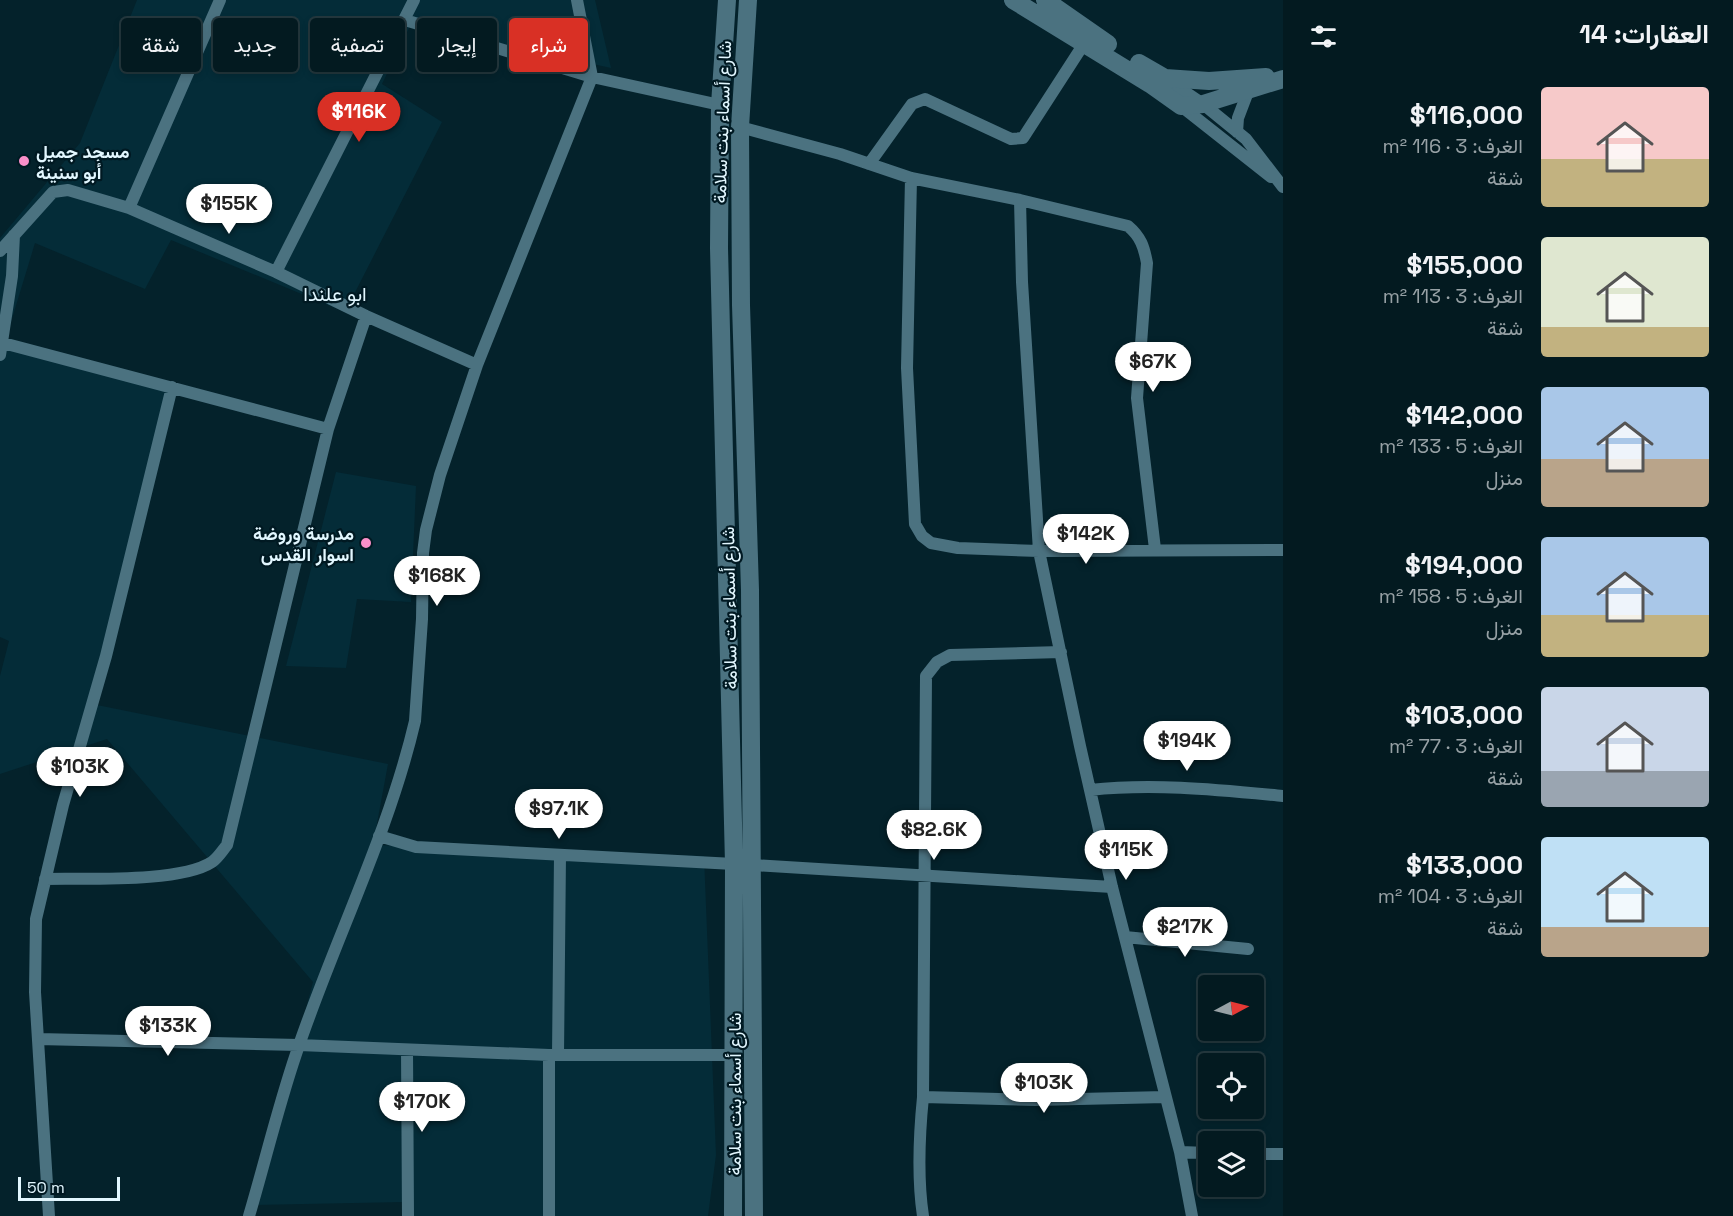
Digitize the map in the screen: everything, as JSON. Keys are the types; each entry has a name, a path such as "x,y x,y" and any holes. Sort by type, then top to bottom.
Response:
{"main road":[{"name":"شارع أسماء بنت سلامة","path":"727,0 720,105 718,248 734,864 733,1216"},
{"name":"شارع أسماء بنت سلامة","path":"748,0 740,127 741,305 750,567 754,1216"},
{"path":"1013,0 1165,78 1209,81 1283,77"},
{"path":"1045,0 1087,38 1181,106 1203,104 1283,77"}],"street":[{"path":"129,208 220,0"},
{"path":"414,0 405,20 592,77 720,105"},
{"path":"249,1216 299,1045 379,836 408,750 415,721 426,530 440,475 477,365 592,77 578,0"},
{"path":"869,164 912,104 920,99 925,99 1011,139 1023,138 1087,38"},
{"path":"276,272 378,72"},
{"path":"1165,78 1203,104 1237,132 1260,155 1282,186"},
{"path":"1237,132 1238,118 1249,90"},
{"path":"1181,106 1282,186"},
{"path":"740,127 911,178 1020,200 1128,226 1142,242 1147,263 1137,398 1155,549"},
{"path":"911,178 907,368 915,524 922,536 942,547 1039,551 1283,550"},
{"path":"0,251 53,192 61,189 129,208 276,272 366,316 477,365"},
{"path":"1020,200 1025,341 1039,551 1112,887 1180,1152 1192,1216"},
{"path":"14,235 12,276 2,349 172,387 328,429"},
{"path":"45,879 153,877 192,870 214,861 227,845 328,429 366,316"},
{"path":"49,1216 34,950 36,919 63,805 106,656 172,387"},
{"path":"923,1216 918,1184 923,1097 927,876 926,676 937,662 950,655 1061,652"},
{"path":"1090,789 1143,786 1192,787 1283,796"},
{"path":"379,836 416,847 734,864"},
{"path":"549,1216 560,855"},
{"path":"753,865 1112,887"},
{"path":"1125,937 1248,949"},
{"path":"38,1039 299,1045 554,1055 733,1055"},
{"path":"407,1050 408,1216"},
{"path":"923,1097 1036,1100 1165,1097"},
{"path":"1180,1152 1198,1153"},
{"path":"1264,1154 1283,1155"}],"shaded area":[{"path":"137,0 595,0 611,68 588,63 588,18 509,18 509,46 497,43 497,18 417,18 417,25 411,24 405,36 405,18 310,18 310,72 388,72 382,84 442,122 345,312 171,240 145,289 35,243 4,345 171,388 97,705 388,764 373,845 704,856 716,1155 708,1216 405,1216 404,1202 254,1205 313,982 107,739 0,774 0,676 9,641 0,637 0,238 80,143 121,40 121,72 201,72 201,18 130,18"},
{"name":"مدرسة وروضة اسوار القدس","path":"336,472 416,486 411,602 357,599 346,668 286,666"}],"place":[{"name":"مسجد جميل أبو سنينة","path":"24,161"},
{"name":"مدرسة وروضة اسوار القدس","path":"366,543"}],"district":[{"name":"ابو علندا","path":"335,294"}]}
